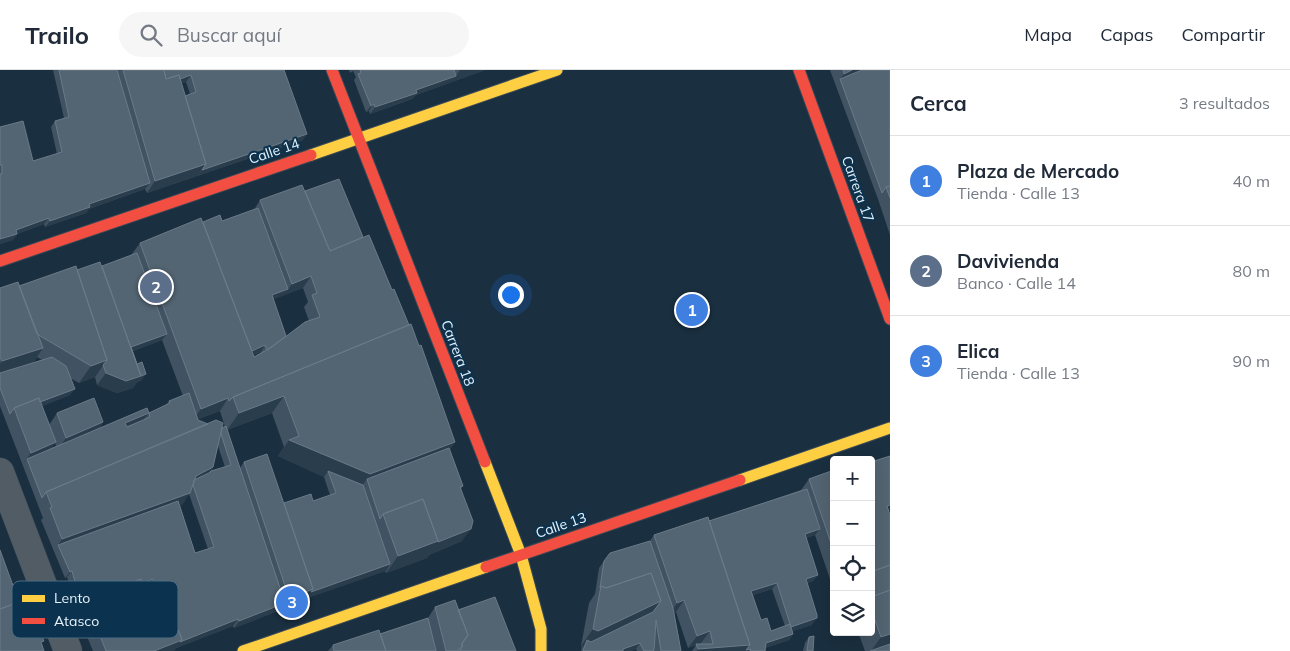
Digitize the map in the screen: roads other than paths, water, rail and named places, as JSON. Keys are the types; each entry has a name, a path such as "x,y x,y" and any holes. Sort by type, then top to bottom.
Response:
{"street":[{"name":"Carrera 18","path":"332,70 521,555 541,629 541,651"},
{"name":"Calle 14","path":"0,261 557,70"},
{"name":"Carrera 17","path":"798,70 890,319"},
{"name":"Calle 13","path":"243,651 890,428"},
{"path":"0,472 41,581"},
{"path":"63,638 68,651"}],"place":[{"name":"Davivienda","path":"156,287"},
{"name":"Plaza de Mercado","path":"692,310"},
{"name":"Elica","path":"292,602"}]}
